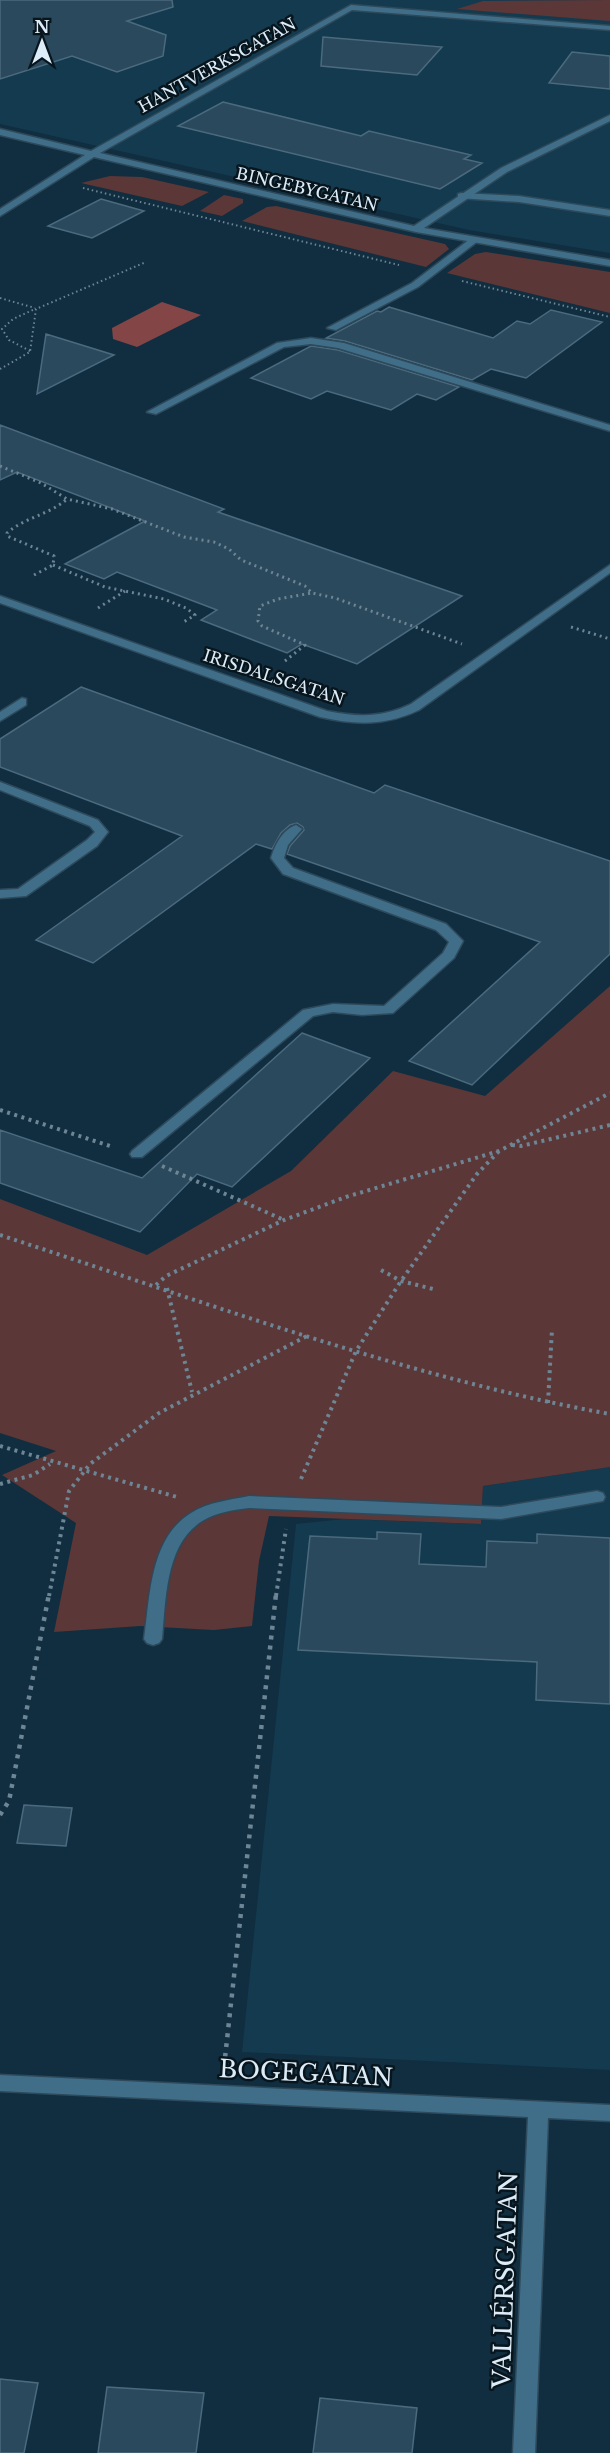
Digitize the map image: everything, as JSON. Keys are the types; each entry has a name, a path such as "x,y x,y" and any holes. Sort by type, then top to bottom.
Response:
{"street":[{"name":"HANTVERKSGATAN","path":"0,213 93,154 257,58 351,7 610,28"},
{"path":"416,229 461,196 504,170 610,118"},
{"name":"BINGEBYGATAN","path":"0,132 416,229 473,241 610,263"},
{"path":"461,196 519,199 610,213"},
{"path":"333,327 415,285 473,241"},
{"path":"152,412 281,345 294,341 317,341 340,345 610,428"},
{"name":"IRISDALSGATAN","path":"0,599 324,714 354,719 381,720 399,716 415,707 610,568"},
{"path":"0,717 22,702"},
{"path":"0,786 94,823 102,832 92,843 21,893 0,894"},
{"path":"137,1154 308,1013 333,1008 362,1011 388,1010 449,955 456,941 441,927 288,871 277,858 282,844 296,829"},
{"path":"153,1639 163,1570 170,1548 182,1528 196,1517 212,1510 231,1504 249,1503 501,1513 597,1497"},
{"name":"BOGEGATAN","path":"0,2083 610,2113"},
{"name":"VALLÉRSGATAN","path":"524,2453 538,2109"}],"path":[{"path":"52,180 610,317"},
{"path":"30,352 9,340 1,329 13,319 146,262"},
{"path":"0,297 36,309"},
{"path":"30,352 36,309"},
{"path":"0,369 30,352"},
{"path":"0,466 41,483 68,499 112,509 184,537 214,542 229,549 241,560 305,586 312,593"},
{"path":"53,565 54,556 7,536 7,533 14,525 59,508 68,499"},
{"path":"34,575 53,565"},
{"path":"53,565 102,586 142,593 188,609 195,615 182,623"},
{"path":"285,661 304,645 262,627 258,621 260,606 278,599 312,593 335,598 491,654"},
{"path":"542,617 610,639"},
{"path":"156,1285 166,1276 284,1220 379,1186 499,1151 610,1093"},
{"path":"511,1145 521,1146 610,1125"},
{"path":"221,2094 270,1633 279,1559 291,1504 356,1351 400,1281 477,1174 499,1151"},
{"path":"0,1235 356,1351 548,1403 610,1414"},
{"path":"381,1270 400,1281 437,1290"},
{"path":"167,1288 192,1392"},
{"path":"548,1403 552,1329"},
{"path":"0,1815 9,1801 69,1491 83,1470 143,1422 192,1392 296,1344 307,1336"},
{"path":"0,1446 51,1463 178,1497 212,1510"},
{"path":"0,1484 33,1475 51,1463"}],"shaded area":[{"path":"0,0 610,0 610,253 469,230 0,124"},
{"path":"610,0 610,21 457,9 483,1"},
{"path":"110,176 142,177 209,192 182,206 81,183"},
{"path":"224,195 243,199 243,203 222,216 200,211"},
{"path":"276,206 445,244 449,249 426,267 242,221 267,207"},
{"path":"486,252 610,272 610,313 447,273 475,254"},
{"path":"162,302 201,315 137,347 113,339 112,328"},
{"path":"610,986 610,1467 483,1486 481,1524 269,1516 259,1561 252,1626 214,1630 140,1626 54,1632 76,1523 2,1475 56,1451 0,1433 0,1199 147,1255 291,1171 393,1071 485,1096"},
{"path":"610,1467 610,2070 242,2052 296,1524 344,1519 481,1524 483,1486"}],"building":[{"path":"0,0 172,0 173,7 127,21 166,35 163,56 117,72 72,56 0,79"},
{"path":"323,37 442,47 417,75 321,66"},
{"path":"572,52 610,56 610,89 549,83"},
{"path":"223,102 361,136 369,131 471,155 464,159 482,163 440,189 178,126"},
{"path":"101,199 144,211 92,238 48,226"},
{"path":"389,307 493,338 517,321 530,324 551,310 602,322 526,378 491,369 472,380 345,341 326,338"},
{"path":"46,334 114,355 37,394"},
{"path":"311,346 338,350 459,387 436,400 417,394 391,410 327,391 311,399 251,378"},
{"path":"0,425 224,509 218,512 462,596 357,664 302,644 287,653 201,620 217,610 117,572 104,579 65,564 145,521 17,472 0,480"},
{"path":"81,687 374,793 385,785 610,861 610,954 472,1085 409,1061 540,942 287,854 290,846 304,830 297,823 290,825 281,833 272,849 256,844 93,963 36,940 182,836 0,767 0,739"},
{"path":"302,1033 370,1058 232,1187 197,1174 140,1232 0,1183 0,1130 142,1178"},
{"path":"377,1532 421,1534 419,1564 486,1567 487,1541 537,1543 537,1534 610,1538 610,1704 536,1700 537,1662 298,1650 310,1536 377,1539"},
{"path":"24,1805 72,1808 66,1846 17,1843"},
{"path":"0,2379 38,2383 24,2453 0,2453"},
{"path":"107,2387 204,2393 196,2453 98,2453"},
{"path":"320,2398 417,2408 412,2453 313,2453"}]}
